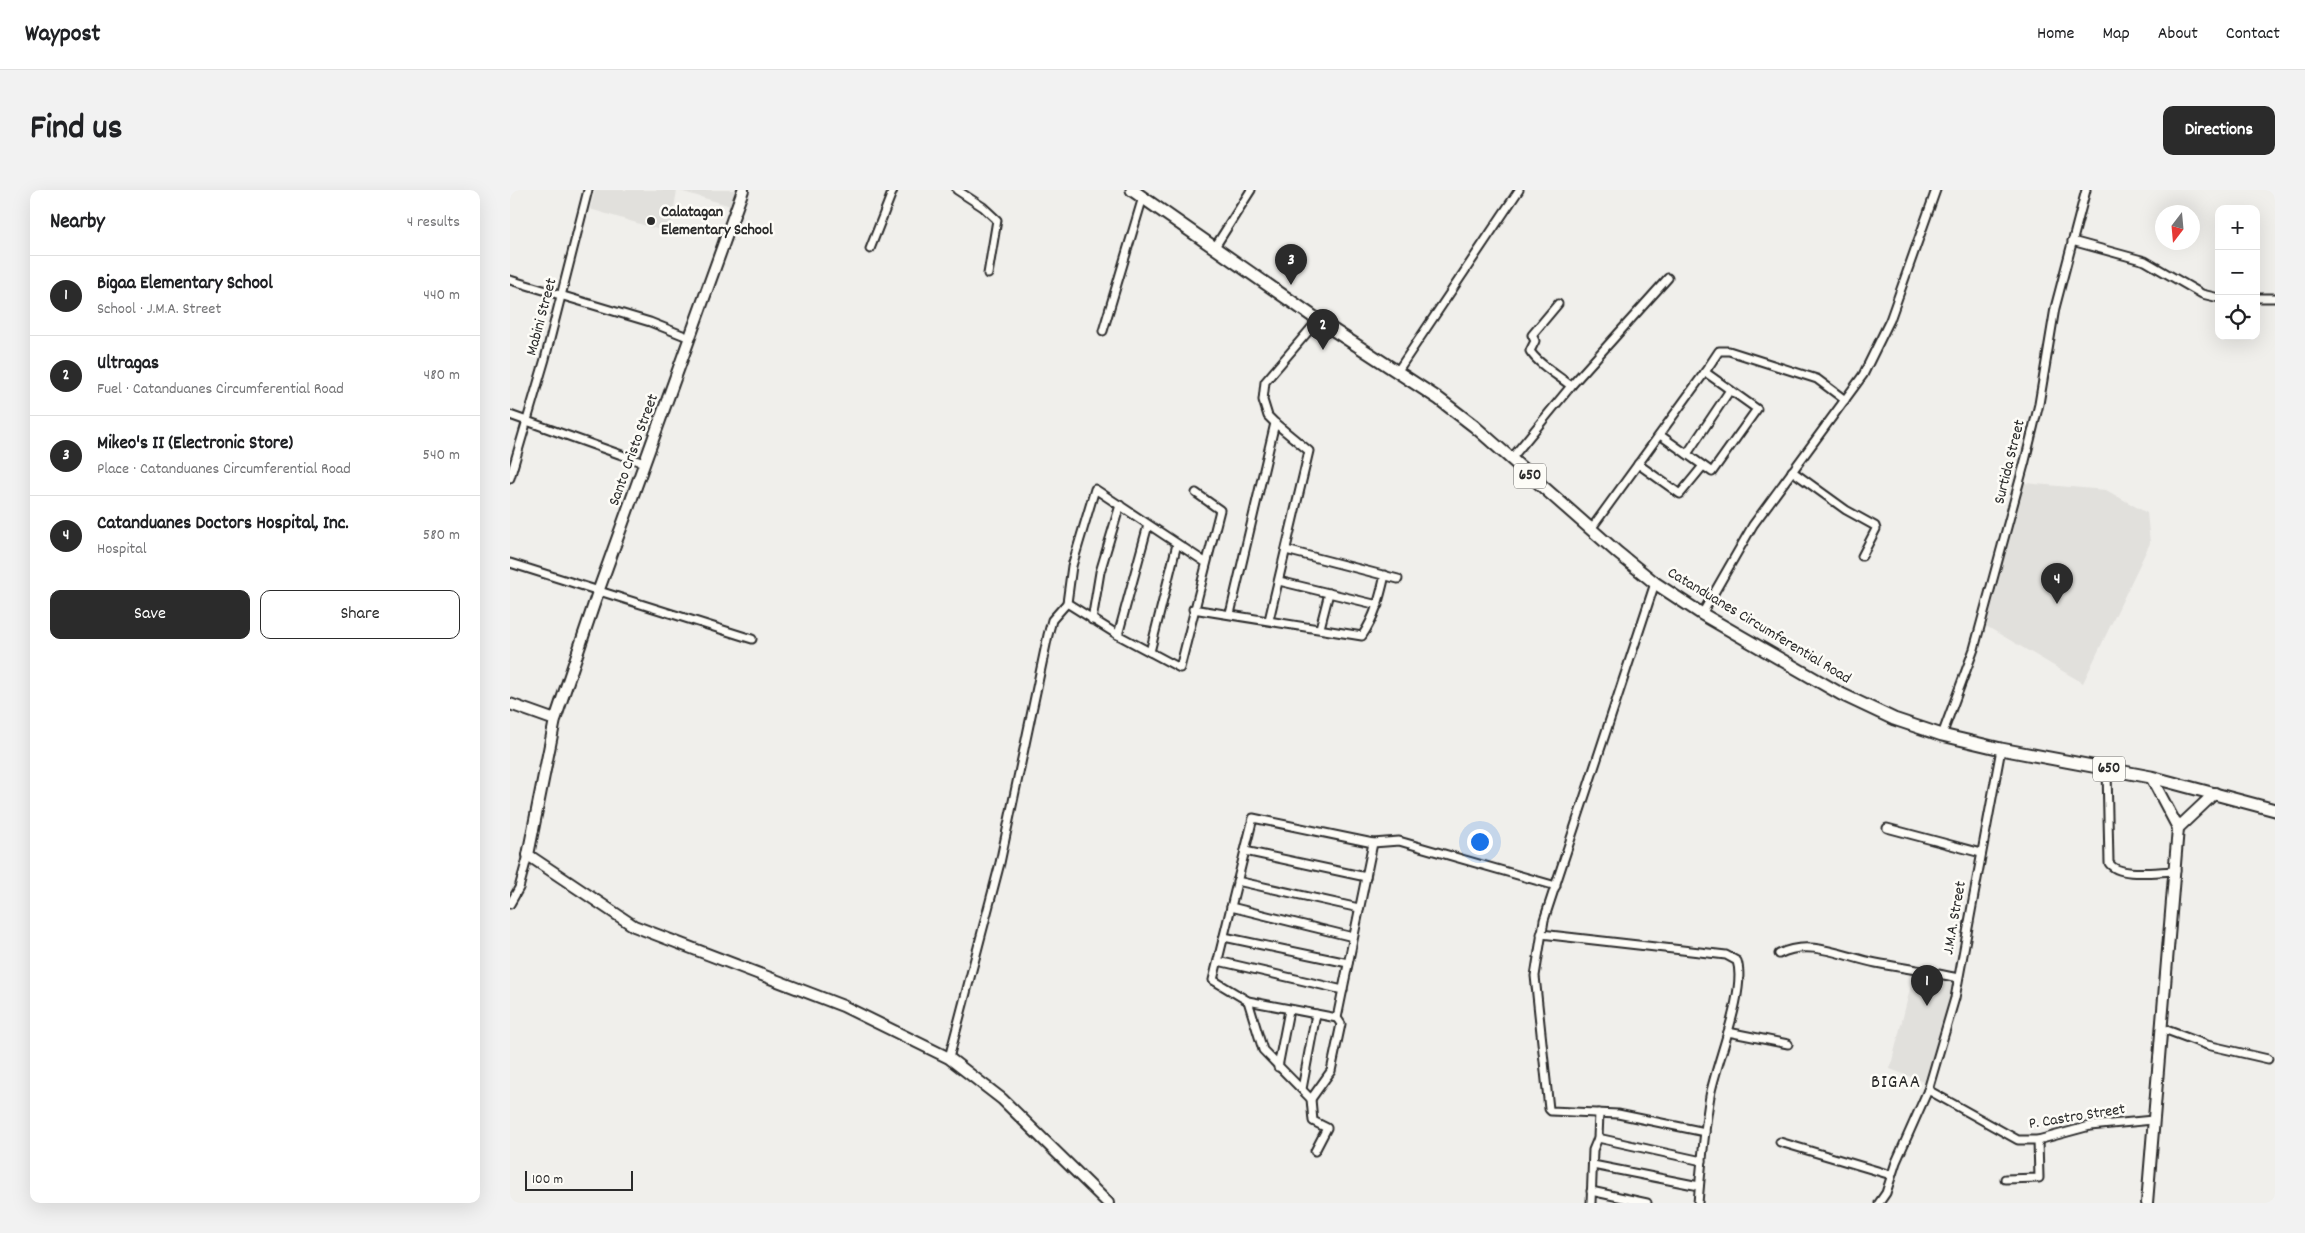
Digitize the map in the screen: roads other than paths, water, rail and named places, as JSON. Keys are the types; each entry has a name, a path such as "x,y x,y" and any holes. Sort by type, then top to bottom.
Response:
{"main road":[{"name":"Catanduanes Circumferential Road","path":"1132,190 1318,320 1439,399 1655,583 1702,614 1866,707 1942,735 2001,749 2151,777 2275,810"}],"street":[{"name":"Mabini Street","path":"510,478 562,295 588,190"},
{"name":"Santo Cristo Street","path":"528,855 555,720 598,592 742,190"},
{"path":"870,249 893,190"},
{"path":"957,190 983,207 997,220 988,274"},
{"path":"1214,247 1251,190"},
{"path":"1397,372 1519,190"},
{"path":"1702,614 1753,525 1858,383 1886,330 1936,190"},
{"name":"Surtida Street","path":"1942,735 1974,650 2025,461 2039,404 2053,316 2086,190"},
{"path":"1103,331 1143,197"},
{"path":"2072,241 2145,261 2202,294 2215,297"},
{"path":"1511,459 1571,386 1668,278"},
{"path":"510,280 650,322 690,338"},
{"path":"2260,298 2275,298"},
{"path":"1558,304 1532,335 1535,342 1530,350 1535,360 1546,365 1571,386"},
{"path":"1269,620 1309,451 1268,416 1263,400 1265,382 1318,320"},
{"path":"1591,529 1706,372 1719,351 1729,351 1817,379 1845,400"},
{"path":"1660,435 1712,472 1757,409 1706,372"},
{"path":"1687,454 1730,390"},
{"path":"510,416 644,463"},
{"path":"1230,614 1274,423"},
{"path":"1638,464 1680,494 1703,466"},
{"path":"1792,471 1846,510 1875,526 1876,529 1862,556"},
{"path":"949,1058 1000,863 1048,635 1052,620 1067,603 1072,566 1095,489 1206,562"},
{"path":"1067,603 1118,635 1180,668 1220,510 1196,493"},
{"path":"1092,620 1100,572 1120,506"},
{"path":"1118,635 1148,525"},
{"path":"1150,652 1176,544"},
{"path":"1286,550 1398,579"},
{"path":"510,563 752,639"},
{"path":"1194,609 1362,636 1371,623 1378,605 1385,575"},
{"path":"1279,581 1378,605"},
{"path":"1655,583 1541,934 1535,976 1549,1108 1556,1112 1618,1114 1705,1132"},
{"path":"1320,628 1329,593"},
{"path":"510,704 555,720"},
{"name":"J.M.A. Street","path":"1879,1203 1886,1193 1928,1090 1947,1028 2001,749"},
{"path":"2107,768 2109,863 2116,870 2125,872 2176,871"},
{"path":"2147,1203 2176,871 2178,828 2151,777"},
{"path":"2178,828 2215,793"},
{"path":"1315,1151 1327,1128 1312,1121 1311,1098 1331,1072 1341,1024 1337,1018 1248,1001 1213,980 1253,818 1373,842 1400,841 1556,886"},
{"path":"1887,828 1981,853"},
{"path":"1337,1018 1373,842"},
{"path":"1245,851 1366,877"},
{"path":"510,904 519,888 528,855 634,926 844,1006 949,1058 1002,1099 1108,1203"},
{"path":"1237,881 1359,908"},
{"path":"1231,908 1353,937"},
{"path":"1541,934 1726,955 1737,961 1740,970 1738,984 1728,1032 1710,1095 1698,1203"},
{"path":"1224,936 1348,963"},
{"path":"1778,954 1799,948 1820,949 1958,978"},
{"path":"1218,961 1343,990"},
{"path":"1248,1001 1263,1050 1311,1098"},
{"path":"1278,1067 1289,1010"},
{"path":"1302,1089 1316,1014"},
{"path":"2162,1028 2206,1045 2268,1059"},
{"path":"1728,1032 1788,1044"},
{"name":"P. Castro Street","path":"1928,1090 2018,1140 2038,1140 2090,1126 2153,1120"},
{"path":"1591,1203 1593,1150 1598,1138 1599,1113"},
{"path":"1598,1138 1702,1161"},
{"path":"2005,1179 2039,1178 2038,1140"},
{"path":"1780,1142 1892,1175"},
{"path":"1592,1165 1699,1186"},
{"path":"1591,1191 1648,1203"}],"place":[{"name":"Calatagan Elementary School","path":"651,221"},
{"name":"Mikeo's II (Electronic Store)","path":"1291,285"},
{"name":"Ultragas","path":"1323,350"},
{"name":"Catanduanes Doctors Hospital, Inc.","path":"2057,604"},
{"name":"Bigaa Elementary School","path":"1927,1006"}],"district":[{"name":"BIGAA","path":"1896,1083"}]}
